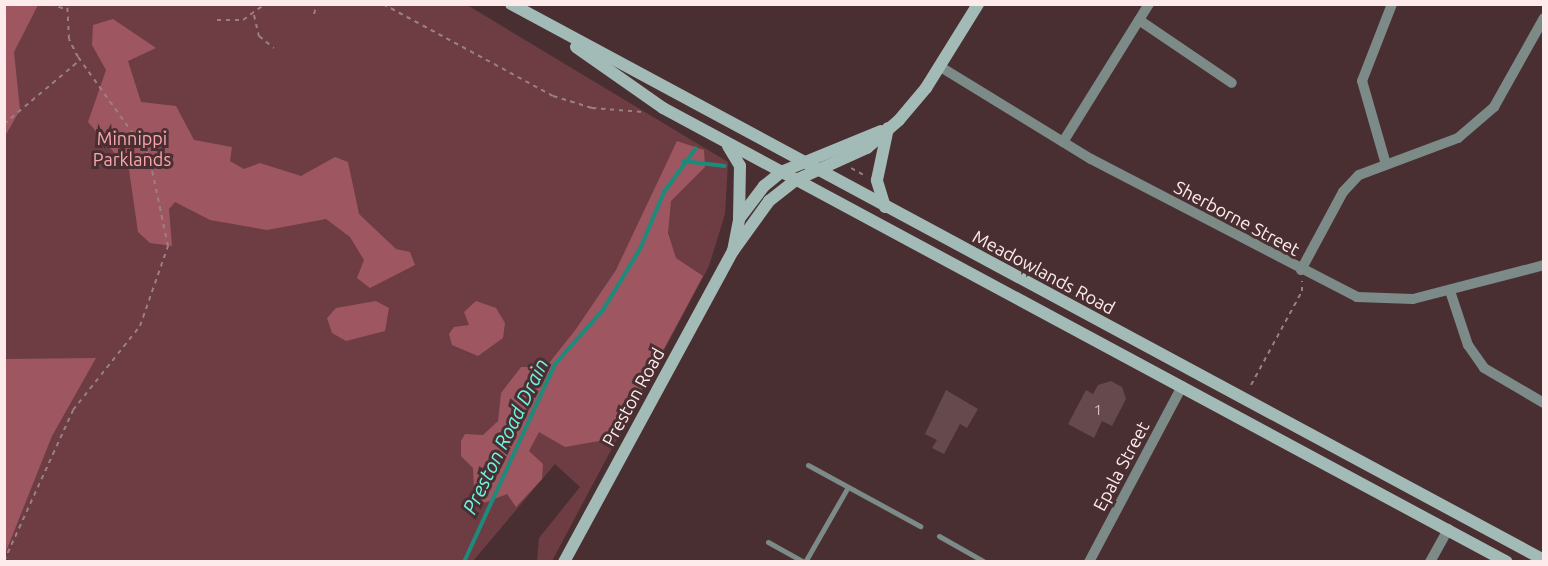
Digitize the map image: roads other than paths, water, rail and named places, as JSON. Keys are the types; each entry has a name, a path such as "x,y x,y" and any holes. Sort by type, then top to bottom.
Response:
{"main road":[{"name":"Meadowlands Road","path":"511,4 1544,560"},
{"name":"Preston Road","path":"564,561 733,250 776,191 867,148 915,102 978,4"},
{"name":"Meadowlands Road","path":"528,13 663,108 1507,561"},
{"path":"739,219 781,172 888,128"},
{"path":"885,207 877,180 888,128"},
{"name":"Preston Road","path":"724,141 740,166 739,219 733,250"}],"street":[{"path":"1063,142 1149,4"},
{"path":"1385,161 1362,81 1392,4"},
{"path":"1303,271 1343,192 1385,161 1458,138 1477,125 1494,107 1544,18"},
{"path":"1139,20 1232,83"},
{"name":"Sherborne Street","path":"939,66 1063,142 1303,271 1357,297 1385,301 1450,291 1544,265"},
{"path":"1450,291 1468,345 1485,368 1544,403"},
{"name":"Epala Street","path":"1089,561 1182,386"},
{"path":"1431,561 1448,529"}],"lane":[{"path":"808,465 920,526"},
{"path":"768,542 805,561 848,487"},
{"path":"939,536 985,561"}],"waterway":[{"name":"Preston Road Drain","path":"464,562 555,364 603,310 640,249 664,192 696,148"},
{"path":"683,161 725,166"}],"park label":[{"name":"Minnippi Parklands","path":"132,149"}]}
